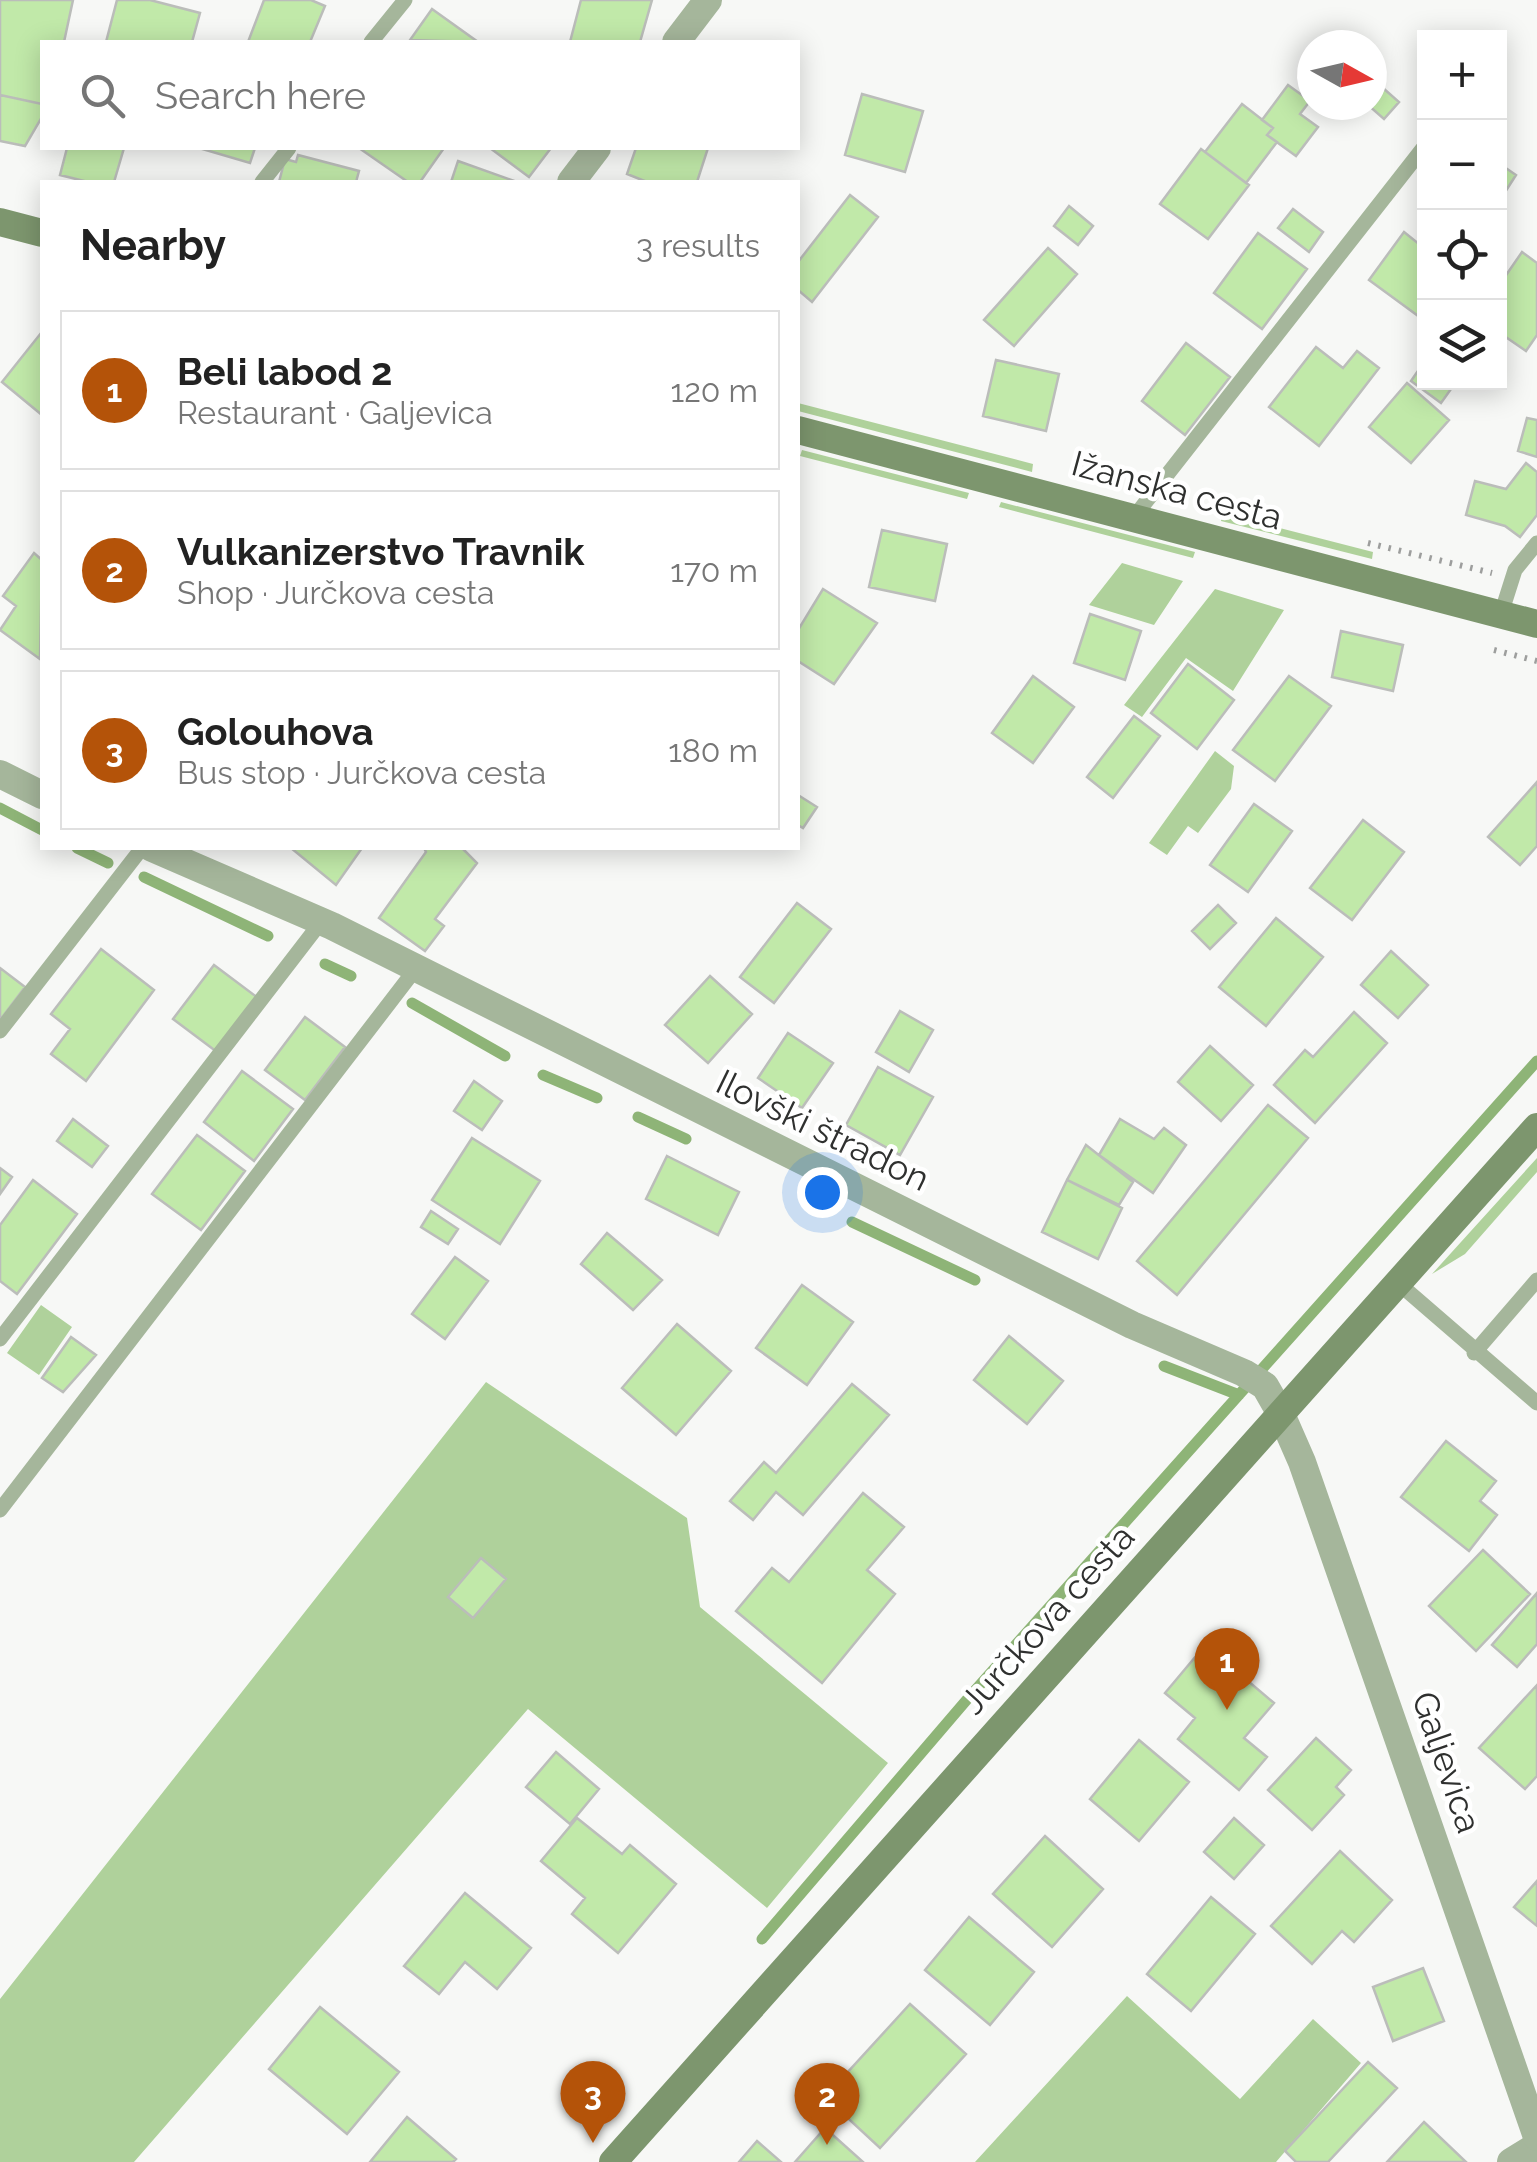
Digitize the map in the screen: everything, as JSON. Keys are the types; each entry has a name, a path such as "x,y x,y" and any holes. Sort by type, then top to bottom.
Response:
{"main road":[{"path":"0,222 40,232"},
{"name":"Ižanska cesta","path":"800,431 1537,624"},
{"name":"Jurčkova cesta","path":"613,2162 1537,1127"}],"street":[{"path":"678,40 708,0"},
{"path":"573,180 596,150"},
{"path":"0,774 40,794"},
{"name":"Ilovški štradon","path":"157,850 321,922 1132,1325 1255,1379 1281,1414"},
{"name":"Galjevica","path":"1281,1414 1302,1462 1537,2137"},
{"path":"1511,2162 1537,2146"}],"lane":[{"path":"373,40 404,0"},
{"path":"264,180 287,150"},
{"path":"1134,517 1417,156"},
{"path":"1502,614 1515,570 1537,543"},
{"path":"0,1031 140,850"},
{"path":"0,1339 321,922"},
{"path":"0,1510 414,971"},
{"path":"1474,1353 1537,1280"},
{"path":"1397,1282 1474,1353 1537,1403"}],"green space":[{"path":"800,404 1033,464 1032,472 800,412"},
{"path":"802,450 969,493 967,499 800,456"},
{"path":"1001,502 1195,552 1193,558 999,507"},
{"path":"1222,513 1373,552 1372,559 1221,521"},
{"path":"1122,563 1183,581 1154,625 1089,605"},
{"path":"1215,589 1284,610 1233,691 1186,658 1142,717 1124,705"},
{"path":"1215,751 1234,766 1231,789 1198,833 1188,826 1167,855 1149,843"},
{"path":"1537,1158 1537,1172 1465,1254 1432,1274"},
{"path":"41,1305 72,1327 39,1375 7,1353"},
{"path":"486,1382 687,1518 700,1607 888,1763 767,1908 528,1709 134,2162 0,2162 0,1999"},
{"path":"1127,1996 1240,2099 1313,2019 1361,2063 1276,2162 975,2162"}],"building":[{"path":"0,0 73,0 64,40 40,40 40,104 0,95"},
{"path":"117,0 150,0 200,13 193,40 107,40"},
{"path":"264,0 311,0 325,6 311,40 249,40"},
{"path":"581,0 652,0 641,40 571,40"},
{"path":"432,9 475,40 410,40"},
{"path":"1288,85 1297,92 1297,120 1308,120 1318,127 1296,156 1267,135 1273,128 1262,120"},
{"path":"1387,92 1399,102 1387,116"},
{"path":"862,94 923,111 905,172 845,155"},
{"path":"0,95 40,104 40,120 25,146 0,141"},
{"path":"1242,104 1273,128 1267,135 1277,142 1246,183 1205,152"},
{"path":"1201,149 1249,185 1208,239 1160,204"},
{"path":"66,150 123,150 115,180 80,180 60,175"},
{"path":"206,150 254,150 250,163"},
{"path":"362,150 443,150 421,180 405,180"},
{"path":"493,150 549,150 529,177"},
{"path":"635,150 707,150 698,180 642,180 627,174"},
{"path":"298,155 359,171 357,180 280,180 285,159 296,162"},
{"path":"458,161 511,180 452,180"},
{"path":"1507,169 1516,175 1507,189"},
{"path":"850,195 878,217 812,302 800,292 800,259"},
{"path":"1069,206 1093,226 1078,245 1054,226"},
{"path":"1293,209 1323,232 1309,252 1278,228"},
{"path":"1404,232 1417,242 1417,315 1369,280"},
{"path":"1258,233 1307,269 1262,329 1214,293"},
{"path":"1048,248 1077,274 1014,346 984,320"},
{"path":"1522,252 1537,263 1537,335 1526,351 1507,338 1507,274"},
{"path":"40,334 40,413 2,382"},
{"path":"1186,343 1230,377 1185,435 1142,401"},
{"path":"1316,347 1343,368 1357,351 1379,368 1319,446 1269,407"},
{"path":"996,360 1059,374 1046,431 983,416"},
{"path":"1407,383 1449,420 1411,463 1369,427"},
{"path":"1423,390 1450,390 1441,403"},
{"path":"1527,418 1537,420 1537,457 1518,451"},
{"path":"1526,463 1537,472 1537,515 1520,537 1505,526 1466,515 1475,481 1506,489"},
{"path":"882,530 947,544 935,601 869,587"},
{"path":"34,553 40,558 40,659 0,630 16,606 3,596"},
{"path":"823,589 877,623 834,684 800,662 800,627"},
{"path":"1090,614 1141,631 1125,680 1074,663"},
{"path":"1341,631 1403,645 1393,691 1332,677"},
{"path":"1188,664 1234,700 1197,749 1151,713"},
{"path":"1033,676 1074,707 1033,763 992,733"},
{"path":"1289,676 1331,706 1275,781 1233,750"},
{"path":"1134,716 1160,736 1113,798 1087,777"},
{"path":"1537,782 1537,846 1520,865 1488,837"},
{"path":"800,796 817,807 803,828 800,826"},
{"path":"1254,804 1292,831 1248,892 1210,865"},
{"path":"1363,820 1404,852 1352,920 1310,888"},
{"path":"293,850 361,850 336,885"},
{"path":"464,850 477,863 435,919 444,926 425,951 379,918 426,852"},
{"path":"797,903 831,929 774,1003 740,977"},
{"path":"1218,905 1236,923 1210,949 1192,931"},
{"path":"1276,918 1323,957 1266,1026 1219,987"},
{"path":"101,949 154,990 86,1081 51,1054 70,1029 51,1014"},
{"path":"1391,951 1428,985 1398,1018 1361,985"},
{"path":"214,965 258,998 217,1052 173,1019"},
{"path":"0,968 25,987 0,1020"},
{"path":"710,976 752,1014 708,1063 665,1025"},
{"path":"900,1011 933,1030 909,1072 876,1052"},
{"path":"1354,1012 1387,1043 1315,1123 1274,1085 1305,1050 1313,1057"},
{"path":"305,1017 345,1047 305,1100 265,1070"},
{"path":"788,1033 833,1063 802,1108 758,1078"},
{"path":"1210,1046 1253,1085 1221,1121 1178,1082"},
{"path":"878,1067 933,1097 900,1155 846,1125"},
{"path":"242,1071 293,1109 254,1161 204,1122"},
{"path":"474,1081 502,1101 482,1130 454,1111"},
{"path":"1268,1105 1308,1138 1177,1295 1137,1261"},
{"path":"73,1119 108,1146 92,1167 57,1141"},
{"path":"1120,1119 1154,1139 1164,1128 1186,1145 1153,1193 1099,1155"},
{"path":"197,1135 245,1171 201,1230 152,1194"},
{"path":"472,1138 540,1181 500,1244 432,1200"},
{"path":"1086,1145 1133,1182 1119,1205 1067,1180"},
{"path":"667,1156 739,1192 718,1235 646,1199"},
{"path":"0,1168 12,1177 0,1194"},
{"path":"33,1180 77,1214 17,1294 0,1281 0,1225"},
{"path":"1067,1180 1122,1208 1098,1259 1042,1232"},
{"path":"431,1211 458,1229 448,1244 421,1227"},
{"path":"607,1233 662,1280 633,1310 581,1264"},
{"path":"455,1257 488,1281 445,1339 412,1314"},
{"path":"802,1285 853,1322 807,1385 756,1348"},
{"path":"677,1324 731,1371 676,1435 622,1388"},
{"path":"1009,1336 1063,1381 1027,1424 974,1380"},
{"path":"71,1337 96,1355 63,1392 42,1378"},
{"path":"852,1384 889,1415 803,1515 776,1492 753,1520 730,1501 764,1462 776,1473"},
{"path":"1446,1441 1496,1481 1480,1501 1497,1515 1469,1551 1401,1497"},
{"path":"863,1493 904,1527 867,1570 895,1594 822,1683 736,1611 772,1568 789,1582"},
{"path":"1483,1550 1530,1594 1476,1651 1429,1606"},
{"path":"481,1558 506,1579 473,1618 448,1597"},
{"path":"1537,1593 1537,1644 1517,1667 1492,1645"},
{"path":"1212,1637 1227,1649 1235,1670 1274,1703 1244,1738 1267,1757 1239,1790 1178,1739 1195,1718 1165,1693"},
{"path":"1537,1685 1537,1776 1525,1789 1479,1748"},
{"path":"1316,1738 1351,1770 1336,1787 1344,1795 1312,1830 1268,1790"},
{"path":"1139,1740 1189,1782 1139,1841 1090,1799"},
{"path":"556,1752 599,1789 570,1824 526,1787"},
{"path":"577,1818 622,1854 630,1845 676,1884 618,1953 572,1914 585,1898 541,1861"},
{"path":"1234,1818 1264,1845 1234,1879 1204,1852"},
{"path":"1045,1836 1103,1889 1052,1947 993,1894"},
{"path":"1340,1851 1392,1900 1354,1942 1342,1931 1312,1964 1271,1926"},
{"path":"1537,1881 1537,1926 1514,1907"},
{"path":"465,1893 531,1948 497,1989 465,1962 439,1994 404,1966"},
{"path":"1211,1897 1255,1934 1191,2011 1147,1974"},
{"path":"969,1917 1034,1972 990,2025 925,1970"},
{"path":"1423,1968 1444,2021 1393,2041 1373,1987"},
{"path":"910,2004 966,2054 880,2148 825,2097"},
{"path":"320,2007 399,2072 347,2134 269,2069"},
{"path":"1368,2062 1397,2088 1328,2162 1296,2162 1285,2151"},
{"path":"407,2117 456,2159 370,2162"},
{"path":"1424,2122 1466,2162 1387,2162"},
{"path":"825,2128 863,2162 795,2162"},
{"path":"757,2141 781,2162 739,2162"}],"waterway":[{"path":"0,808 40,829"},
{"path":"81,850 108,863"},
{"path":"144,877 268,936"},
{"path":"325,964 351,976"},
{"path":"412,1003 505,1056"},
{"path":"762,1939 970,1696 1537,1061"},
{"path":"543,1075 597,1098"},
{"path":"638,1117 686,1139"},
{"path":"852,1222 975,1280"},
{"path":"1164,1366 1239,1395"}],"place":[{"name":"Beli labod 2","path":"1227,1710"},
{"name":"Golouhova","path":"593,2143"},
{"name":"Vulkanizerstvo Travnik","path":"827,2145"}]}
